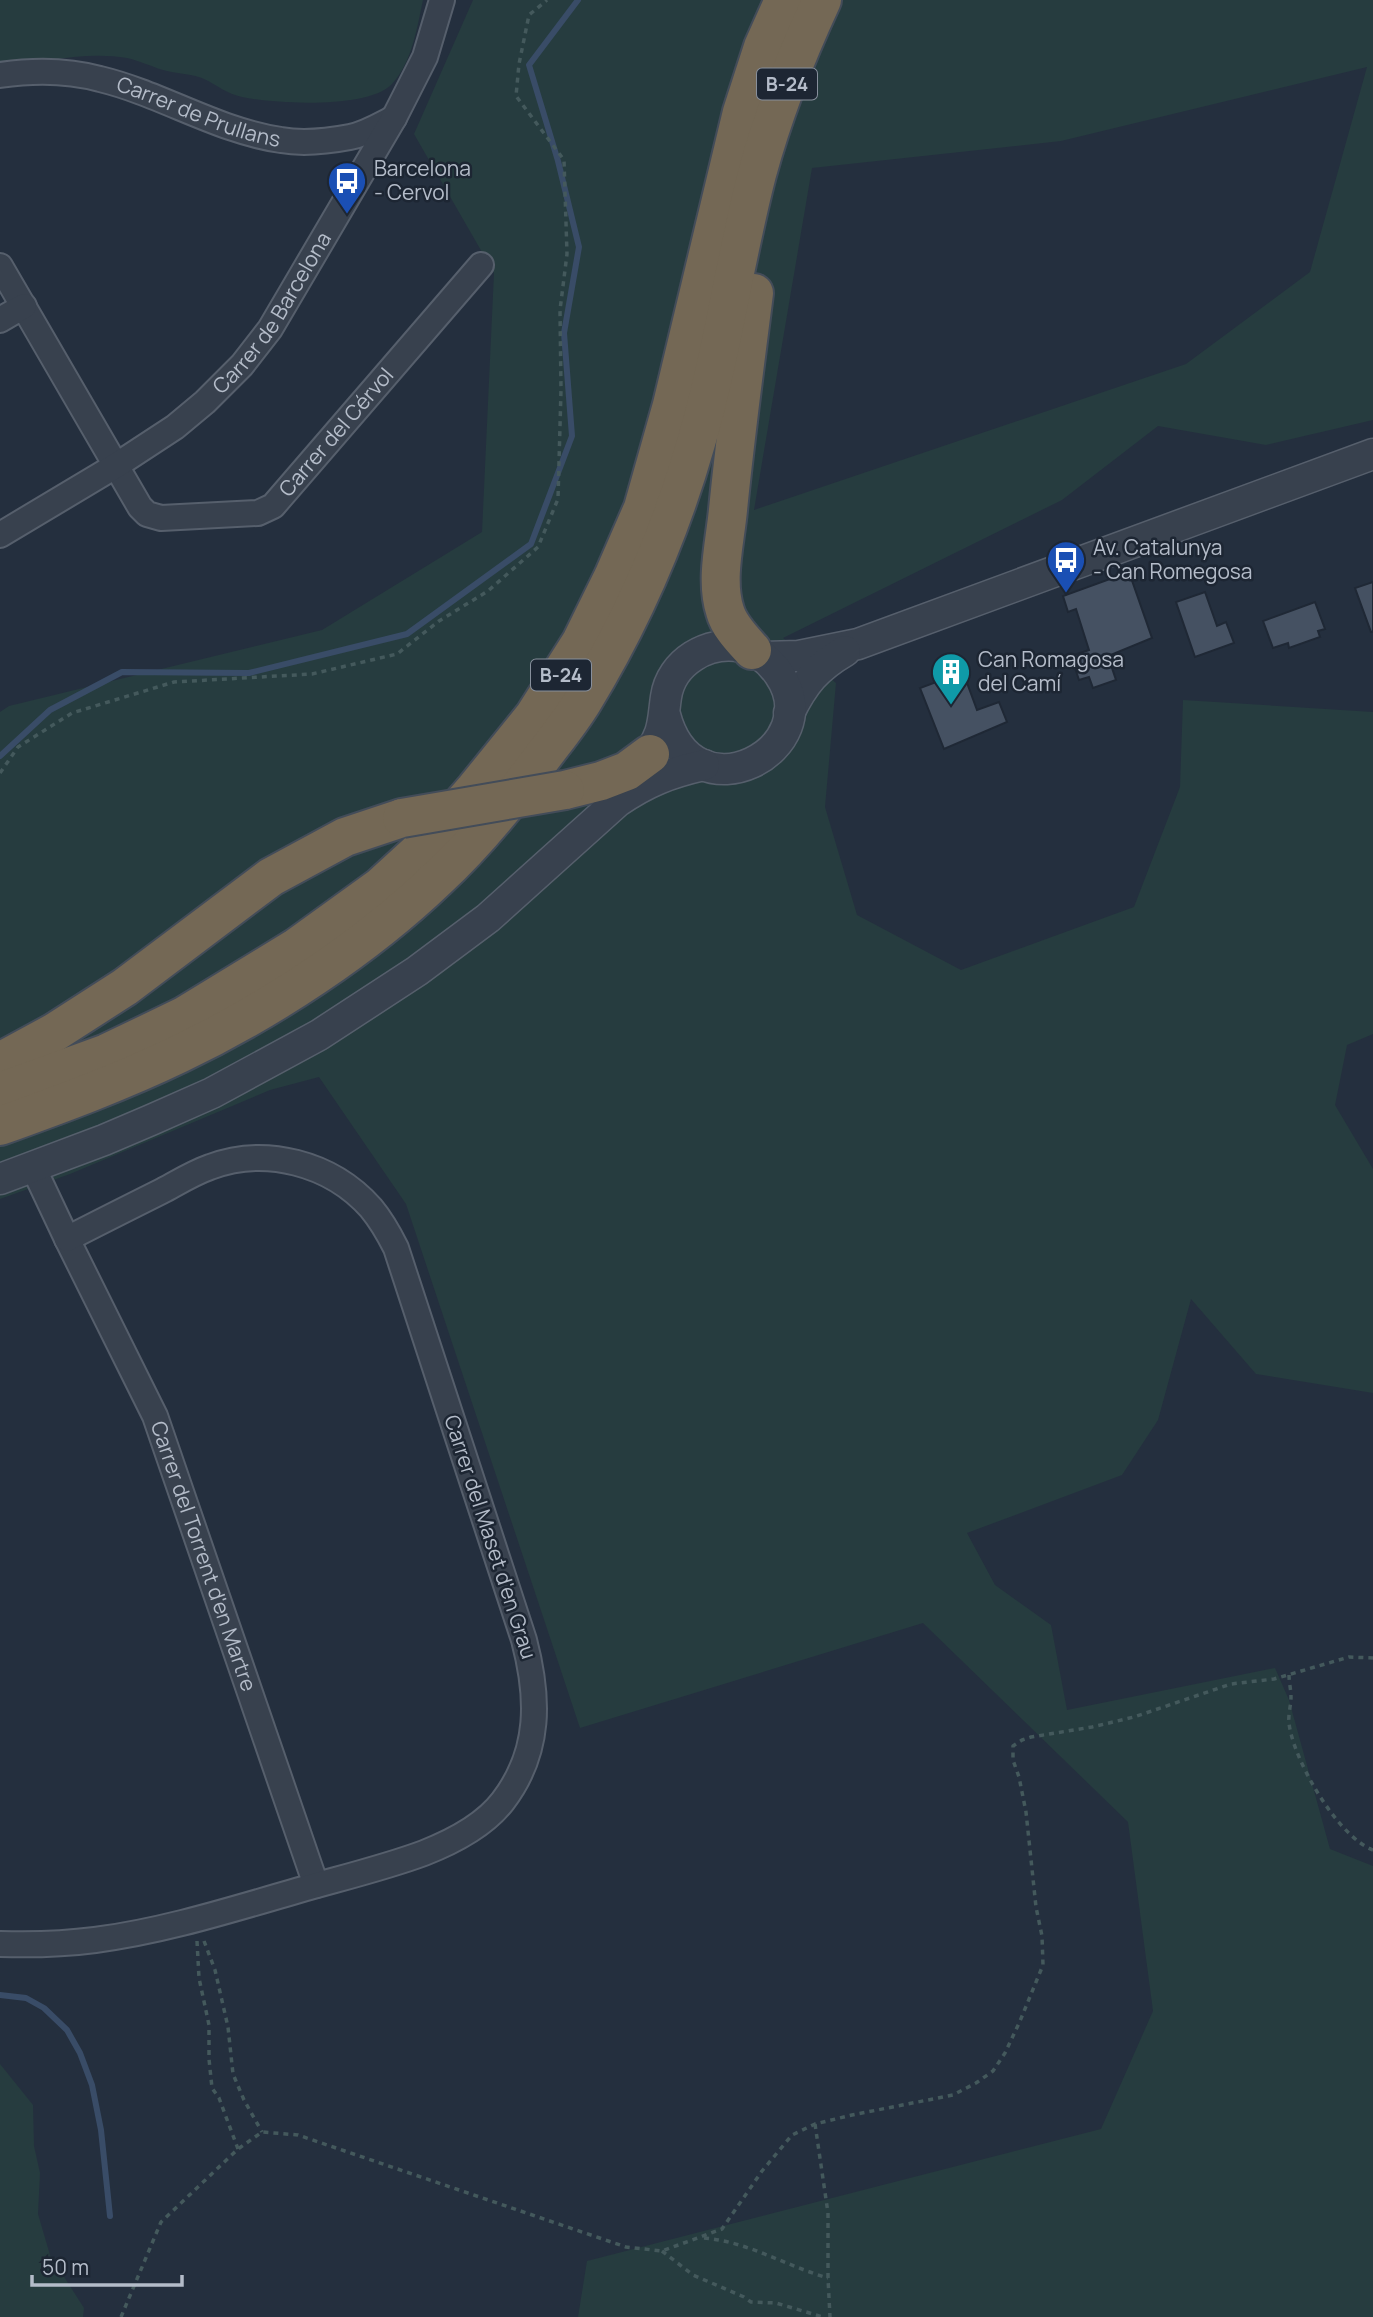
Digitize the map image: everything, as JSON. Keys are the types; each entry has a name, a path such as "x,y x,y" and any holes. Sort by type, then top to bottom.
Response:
{"highway":[{"name":"B-24","path":"0,1092 107,1052 184,1016 297,947 380,887 428,843 534,716 581,642 643,508 672,405 742,112 763,47 784,0"},
{"name":"B-24","path":"0,1126 92,1093 180,1054 306,981 394,918 437,880 481,835 582,704 651,573 697,442 758,170 789,79 822,0"},
{"path":"758,170 763,215 722,567 725,612 734,629 758,654"},
{"path":"0,1062 55,1032 125,987 271,877 345,837 401,818 565,790 601,781 627,771 650,754"}],"street":[{"name":"Carrer de Barcelona","path":"0,535 117,465 190,415 242,365 270,329 394,118 425,57 442,0"},
{"name":"Carrer de Prullans","path":"0,75 45,71 100,79 242,130 284,141 351,137 394,118"},
{"name":"Carrer del Cérvol","path":"0,266 140,507 152,516 161,518 240,514 265,511 273,506 481,264"},
{"path":"0,320 24,306"},
{"path":"789,713 815,671 858,644 1373,454"},
{"path":"758,654 799,656 858,644"},
{"path":"617,802 634,782 659,736 665,715 666,695 673,677 685,662 702,651 722,646 741,647 758,654 773,666 783,680 788,696 789,713 785,732 775,748 760,761 742,768 722,770 689,757 677,745 669,731 665,715"},
{"path":"0,1178 104,1140 212,1093 280,1058 417,971 488,918 617,802 640,786 661,776 704,765"},
{"name":"Carrer del Maset d'en Grau","path":"0,1944 95,1940 139,1933 423,1853 461,1836 484,1820 502,1802 528,1754 536,1709 533,1673 524,1640 396,1248 370,1207 332,1176 311,1167 287,1160 244,1159 209,1167 66,1239"},
{"path":"33,1167 66,1239"},
{"name":"Carrer del Torrent d'en Martre","path":"66,1239 155,1416 316,1885"}],"path":[{"path":"0,773 18,747 72,713 174,682 312,674 397,654 439,621 488,591 538,547 558,499 560,310 566,254 564,160 516,96 519,64 529,15 547,0"},
{"path":"121,2317 161,2222 239,2149 262,2132 298,2135 626,2248 662,2251 722,2229 762,2171 792,2134 816,2124 953,2095 993,2071 1005,2053 1043,1965 1042,1936 1031,1871 1026,1812 1013,1760 1013,1746 1031,1737 1133,1717 1231,1684 1289,1675 1349,1657 1373,1658"},
{"path":"1289,1675 1289,1723 1299,1759 1325,1805 1353,1839 1373,1850"},
{"path":"196,1919 215,1970 228,2027 233,2074 262,2132"},
{"path":"196,1919 199,1978 209,2025 212,2088 219,2098 239,2149"},
{"path":"816,2124 828,2213 830,2317"},
{"path":"702,2238 719,2239 750,2248 803,2271 828,2278"},
{"path":"662,2251 693,2275 751,2302 762,2301 796,2308 822,2317"}],"green space":[{"path":"0,0 423,0 409,55 392,84 363,98 297,103 242,97 200,77 111,56 64,58 0,68"},
{"path":"473,0 1373,0 1373,420 1266,445 1158,426 1062,500 783,638 836,683 825,807 857,915 961,970 1134,907 1180,787 1183,700 1373,712 1373,1034 1347,1045 1335,1105 1373,1169 1373,1393 1256,1374 1191,1299 1158,1420 1122,1475 967,1533 995,1585 1051,1625 1067,1710 1275,1668 1289,1700 1330,1849 1373,1866 1373,2317 578,2317 587,2261 1101,2129 1153,2011 1128,1822 923,1623 580,1728 406,1204 319,1077 270,1090 70,1174 0,1199 0,712 9,706 322,630 482,532 494,273 414,134","holes":["1367,67 1310,272 1186,364 754,510 812,168 1061,141"]},
{"path":"0,2064 33,2105 34,2146 40,2173 38,2214 50,2255 84,2308 83,2317 0,2317"}],"building":[{"path":"1129,572 1152,638 1108,656 1116,680 1093,688 1089,677 1079,680 1071,656 1089,650 1076,609 1068,612 1063,596"},
{"path":"1373,582 1373,632 1371,632 1355,588"},
{"path":"1205,592 1217,626 1226,622 1234,643 1195,657 1176,602"},
{"path":"1315,602 1325,629 1318,631 1320,637 1289,648 1288,643 1273,648 1263,621"},
{"name":"Can Romagosa del Camí","path":"963,672 977,710 999,702 1007,722 944,749 920,688"}],"waterway":[{"path":"0,756 50,710 122,672 249,673 407,634 531,544 572,436 564,333 579,247 558,161 529,65 578,0"},
{"path":"0,1995 26,1998 44,2008 67,2030 80,2053 92,2085 101,2130 110,2216"}],"place":[{"name":"Barcelona - Cervol","path":"347,215"},
{"name":"Av. Catalunya - Can Romegosa","path":"1066,594"},
{"name":"Can Romagosa del Camí","path":"951,706"}]}
